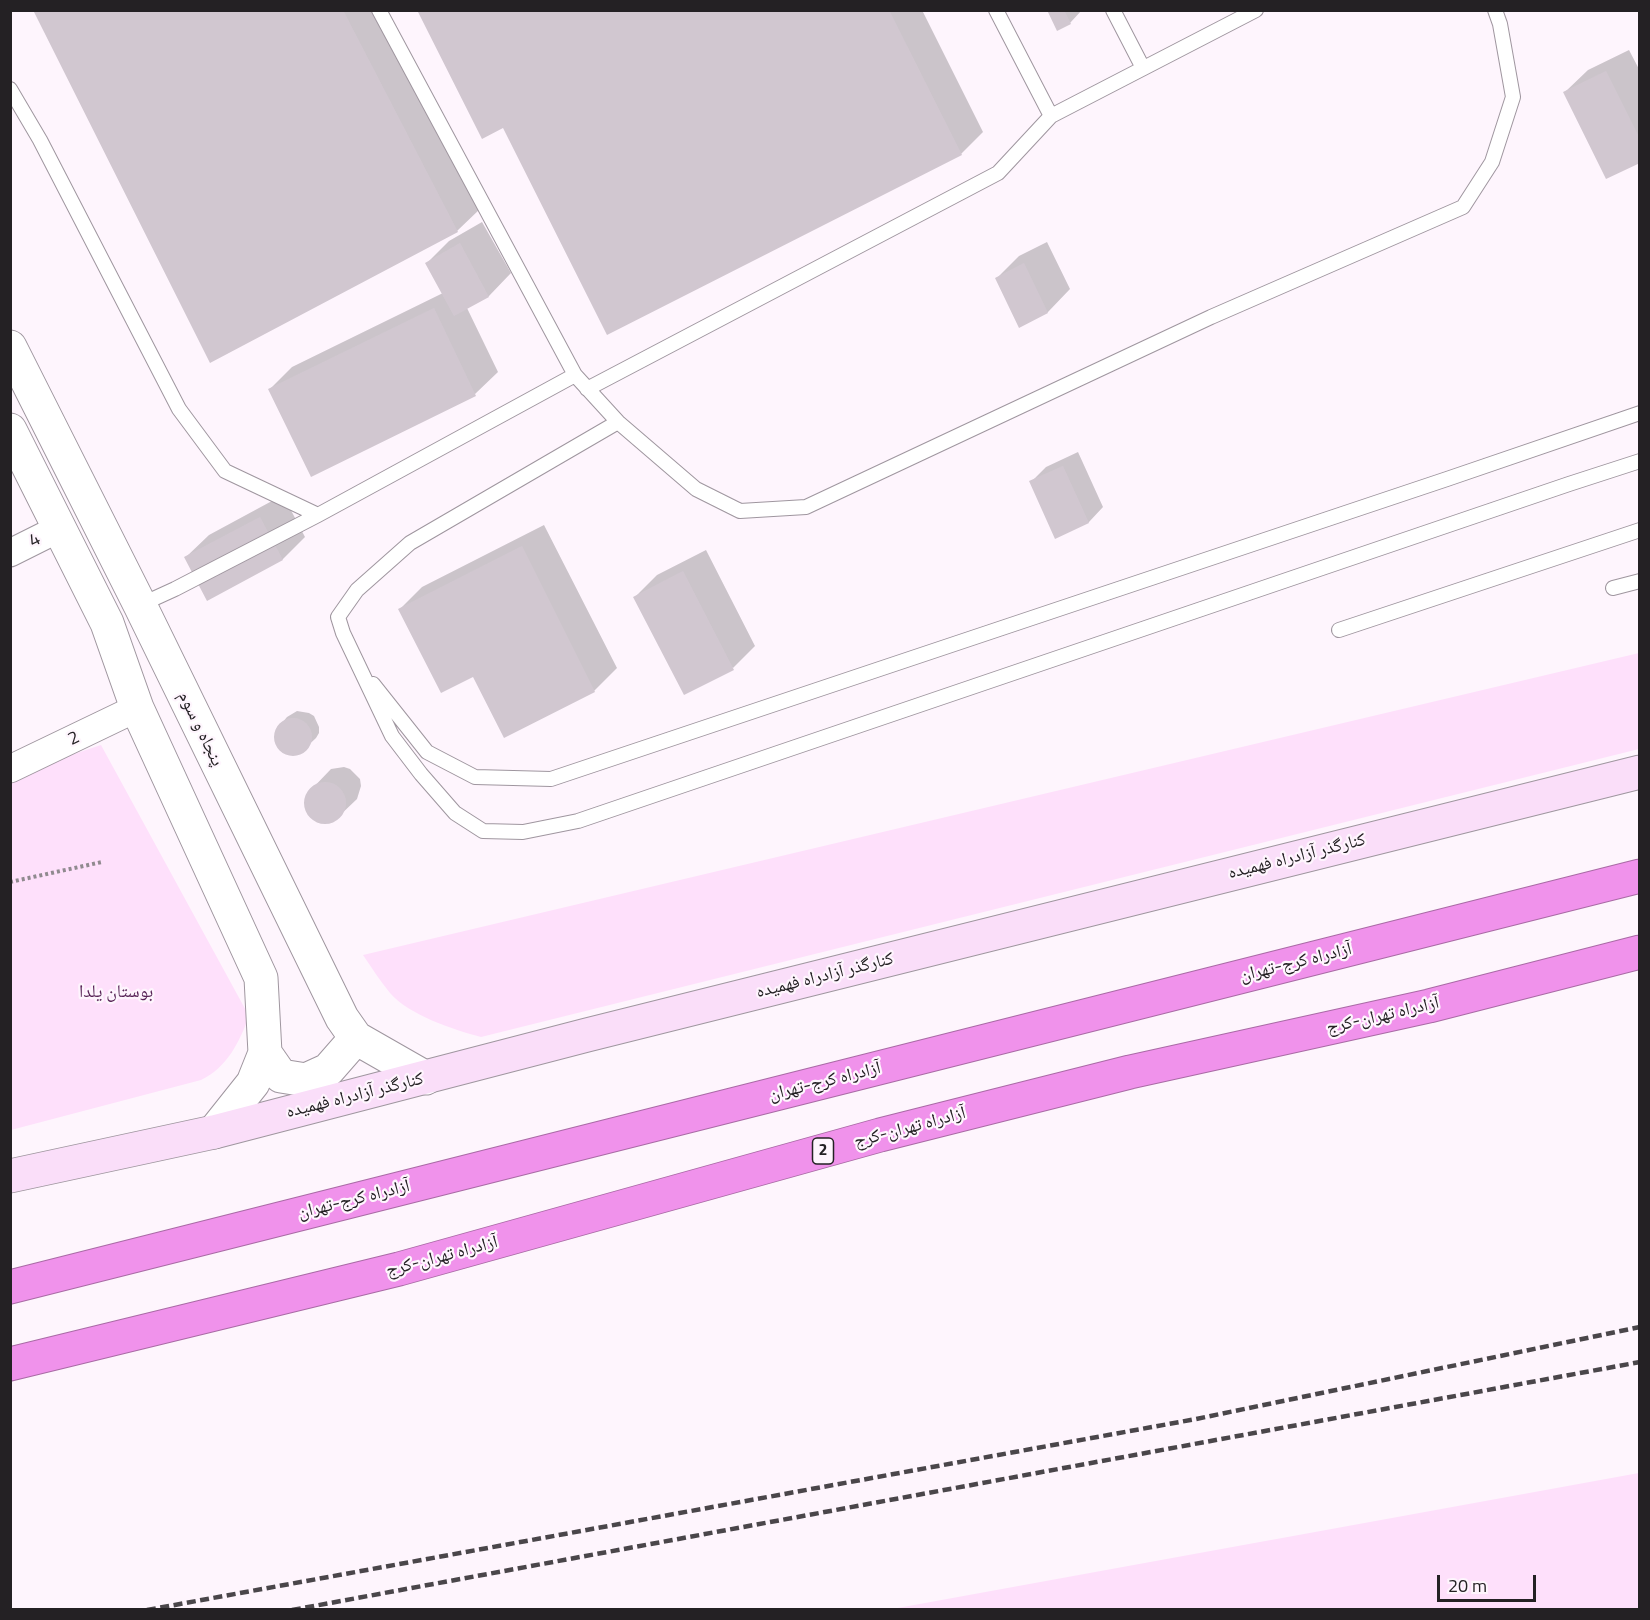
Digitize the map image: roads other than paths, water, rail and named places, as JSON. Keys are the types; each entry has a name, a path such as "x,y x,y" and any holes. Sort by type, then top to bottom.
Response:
{"highway":[{"name":"آزادراه کرج-تهران","path":"10,1287 1640,876"},
{"name":"آزادراه تهران-کرج","path":"10,1364 399,1269 891,1132 1130,1072 1429,1006 1640,952"}],"main road":[{"name":"کنارگذر آزادراه فهمیده","path":"10,1176 214,1132 610,1030 1640,772"}],"street":[{"name":"پنجاه و سوم","path":"10,347 140,605 342,1018 356,1038 426,1078"},
{"path":"10,430 107,623 137,708 261,978 265,1053 253,1083 214,1132"},
{"name":"4","path":"10,553 60,528"},
{"path":"107,623 140,605"},
{"name":"2","path":"10,769 137,708"},
{"path":"265,1053 281,1076 306,1080 328,1071 356,1038"}],"lane":[{"path":"379,10 575,375 618,422 696,489 740,511 806,507 1211,317 1462,207 1492,162 1514,97 1500,24 1495,10"},
{"path":"996,10 1051,116"},
{"path":"1113,10 1143,68"},
{"path":"587,389 998,173 1051,116 1256,10"},
{"path":"10,89 45,151 179,409 225,471 318,515"},
{"path":"140,605 176,589 318,515 575,375"},
{"path":"359,666 428,752 475,777 551,779 1640,413"},
{"path":"618,422 410,543 357,590 338,617 343,633 392,736 454,813 483,831 523,832 578,821 1640,461"},
{"path":"1339,630 1640,530"},
{"path":"1613,588 1640,581"}],"railway":[{"path":"147,1610 1196,1419 1640,1327"},
{"path":"292,1610 1640,1362"}],"park label":[{"name":"بوستان یلدا","path":"116,993"}]}
